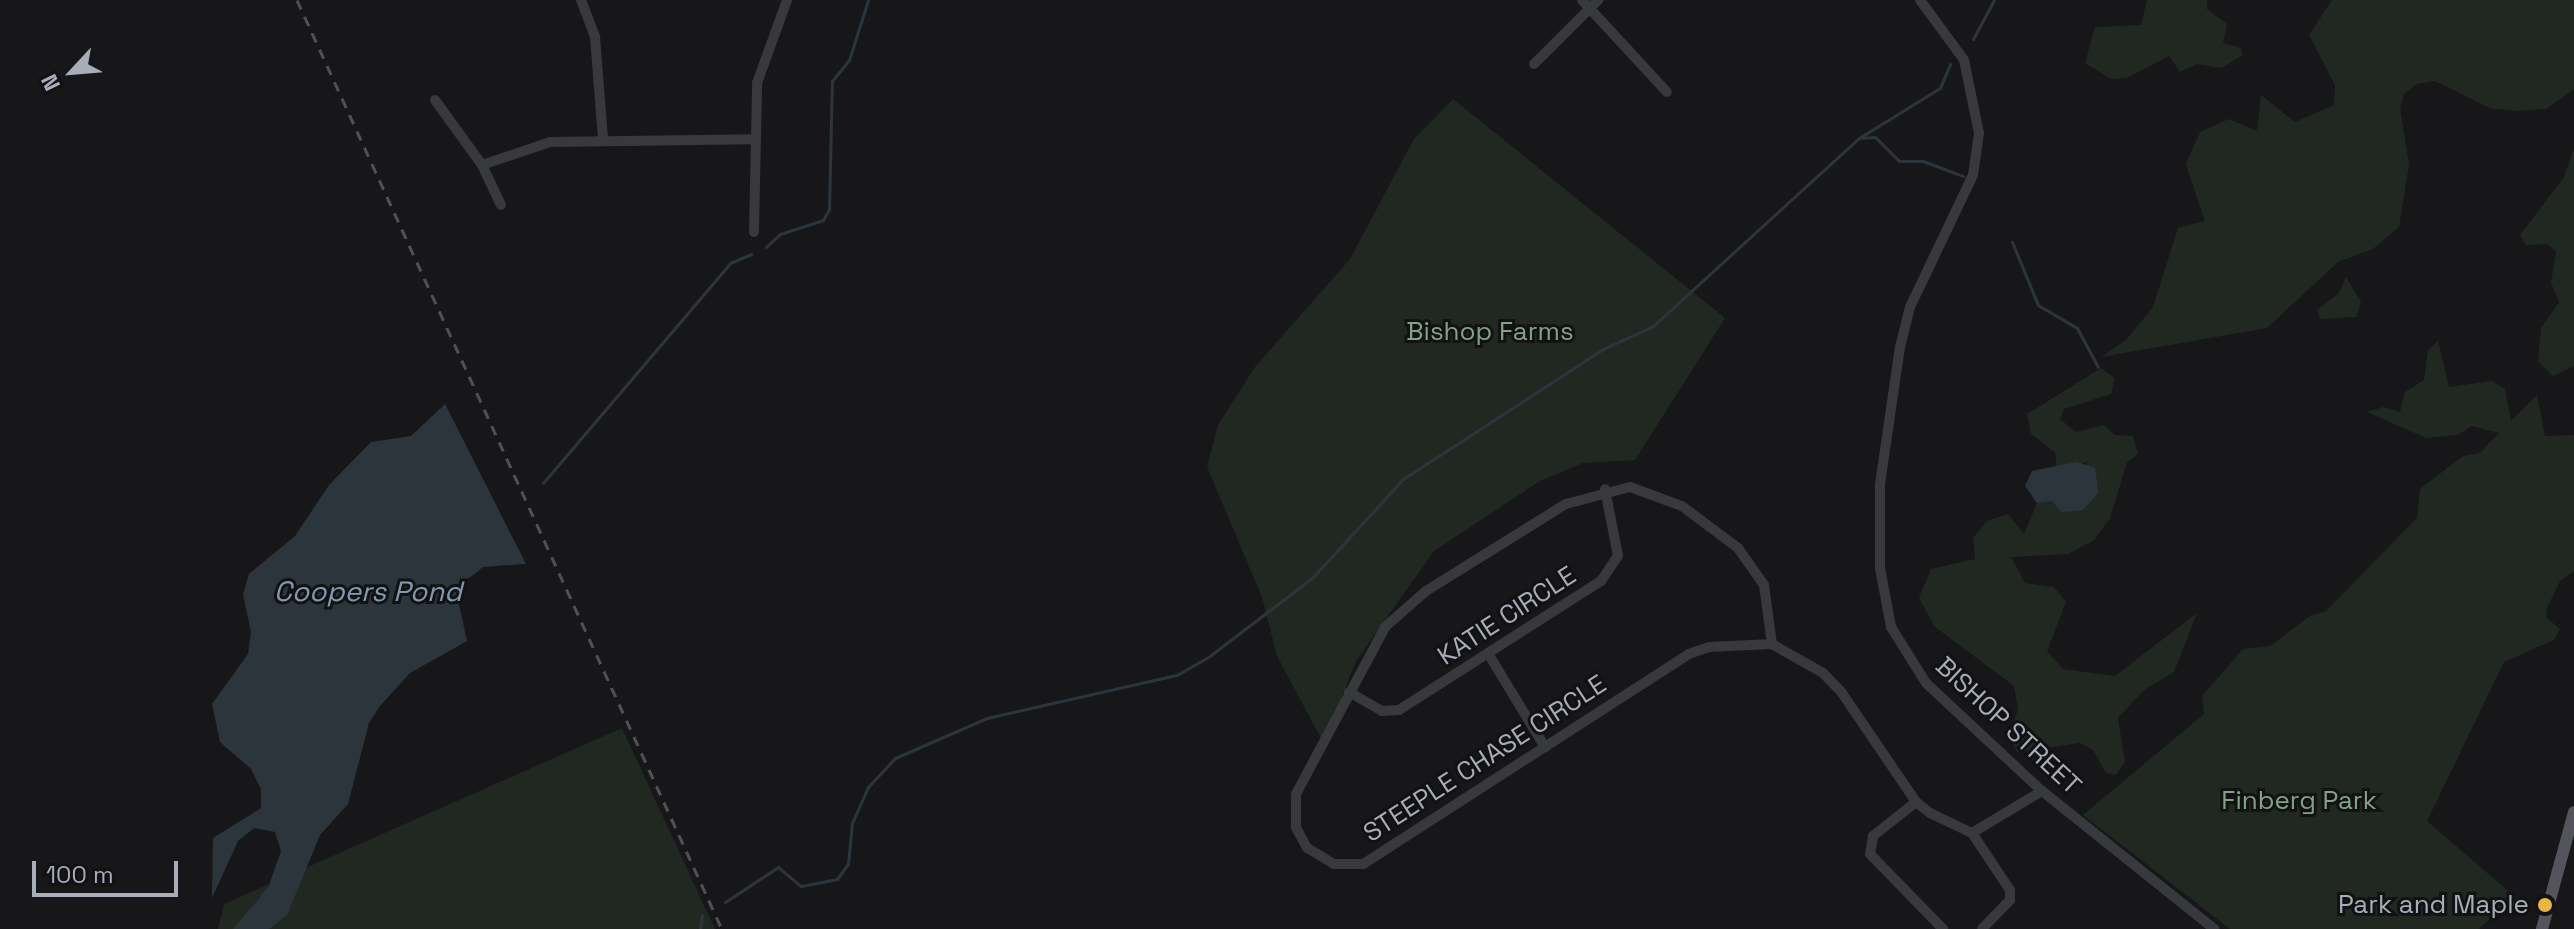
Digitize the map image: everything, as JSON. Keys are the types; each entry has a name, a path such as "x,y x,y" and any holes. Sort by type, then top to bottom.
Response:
{"main road":[{"path":"2542,929 2574,812"}],"street":[{"path":"581,0 595,37 603,139"},
{"path":"754,232 757,83 787,0"},
{"path":"1534,64 1586,4 1598,0"},
{"name":"BISHOP STREET","path":"1920,0 1964,60 1979,133 1973,175 1910,307 1900,347 1880,484 1884,599 1905,656 1926,683 2042,791 2214,929"},
{"path":"1586,4 1667,92"},
{"path":"435,100 482,165 501,205"},
{"path":"482,165 532,145 603,139 754,139"},
{"name":"STEEPLE CHASE CIRCLE","path":"1605,489 1657,494 1738,548 1764,585 1772,644 1724,645 1689,654 1374,858 1349,867 1334,864 1307,848 1294,811 1305,773 1371,647 1403,608 1566,504 1605,489"},
{"name":"KATIE CIRCLE","path":"1349,692 1390,712 1489,655 1612,568 1618,541 1605,489"},
{"path":"1772,644 1823,673 1842,693 1916,802 1972,833 2010,890 2010,900 1982,929"},
{"path":"1489,655 1545,747"},
{"path":"1972,833 2042,791"},
{"path":"1916,802 1873,836 1870,854 1943,929"}],"green space":[{"path":"2147,0 2207,0 2207,9 2227,24 2223,43 2241,48 2243,55 2221,68 2197,64 2180,72 2169,56 2127,78 2111,79 2085,63 2095,27 2141,25"},
{"path":"2332,0 2574,0 2574,89 2546,109 2515,111 2489,108 2435,81 2417,84 2404,94 2400,108 2409,164 2399,227 2373,249 2338,262 2267,328 2101,357 2126,340 2153,307 2178,228 2205,221 2186,164 2200,132 2229,119 2257,131 2261,95 2295,122 2334,105 2335,85 2309,35"},
{"name":"Bishop Farms","path":"1453,99 1725,318 1635,460 1583,463 1540,481 1434,551 1356,661 1324,744 1277,656 1262,597 1207,467 1218,425 1255,367 1350,259 1414,139"},
{"path":"2574,148 2574,366 2553,376 2538,361 2541,328 2559,302 2551,283 2556,251 2547,244 2526,245 2520,235 2564,177"},
{"path":"2346,277 2361,302 2356,317 2320,319 2317,310 2339,293"},
{"name":"Finberg Park","path":"2438,341 2449,387 2492,381 2505,389 2511,421 2537,395 2545,436 2574,435 2574,571 2560,581 2546,610 2547,618 2560,629 2554,640 2504,662 2427,821 2514,896 2479,929 2230,929 2083,815 2204,714 2202,696 2243,649 2270,646 2311,615 2325,612 2417,518 2420,489 2463,456 2480,453 2499,433 2472,426 2458,435 2426,438 2367,412 2383,407 2400,412 2405,392 2424,380 2428,350"},
{"path":"2101,368 2115,378 2111,394 2064,409 2060,419 2076,432 2104,425 2115,435 2133,436 2138,454 2127,462 2110,518 2094,540 2068,554 2011,557 2025,583 2054,587 2066,602 2047,651 2063,669 2115,676 2197,613 2174,672 2144,690 2118,718 2125,762 2116,775 2106,773 2093,750 2080,743 2017,752 2008,736 2018,710 2014,686 1935,627 1919,598 1931,569 1975,559 1973,538 1987,521 2008,514 2024,534 2037,503 2052,501 2088,462 2057,471 2055,452 2031,434 2027,414"},
{"path":"622,728 715,929 218,929 224,904"}],"water":[{"name":"Coopers Pond","path":"445,404 526,564 483,567 468,579 458,600 467,641 410,673 380,706 369,723 348,804 320,835 287,915 269,929 233,929 268,888 281,851 275,832 254,828 238,841 212,898 213,838 261,808 261,789 251,769 220,742 212,704 248,654 251,632 243,594 249,574 295,536 329,485 371,442 411,436"},
{"path":"2077,462 2095,468 2097,482 2098,493 2083,510 2061,512 2052,501 2037,503 2025,486 2032,471"}],"waterway":[{"path":"766,247 780,234 823,220 829,209 832,81 849,60 868,0"},
{"path":"1973,39 1994,0"},
{"path":"725,902 778,867 801,886 837,879 848,864 852,823 868,787 895,758 987,718 1177,675 1211,655 1313,577 1403,479 1603,349 1653,326 1859,138 1940,88 1950,64"},
{"path":"1859,138 1875,137 1899,161 1923,161 1963,176"},
{"path":"2012,242 2038,305 2077,328 2098,367"},
{"path":"543,483 730,263 751,254"},
{"path":"261,896 271,885"},
{"path":"700,929 702,915"}],"railway":[{"path":"297,0 722,929"}],"place":[{"name":"Park and Maple","path":"2545,905"}]}
